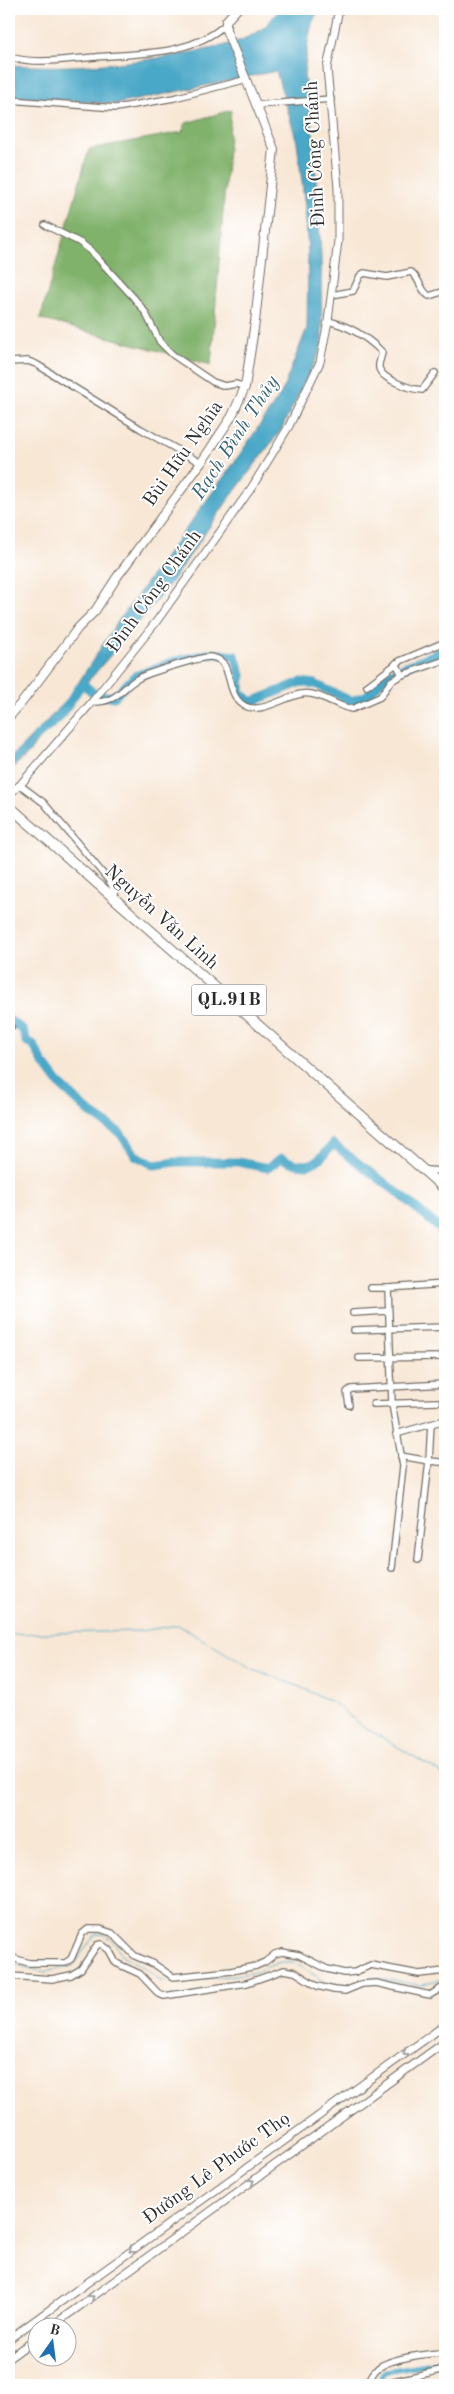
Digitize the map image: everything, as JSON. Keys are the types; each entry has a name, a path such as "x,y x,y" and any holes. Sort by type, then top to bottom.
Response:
{"highway":[{"name":"Nguyễn Văn Linh","path":"11,808 115,898 293,1058 445,1189"}],"main road":[{"path":"225,25 231,14 237,9"},
{"name":"Bùi Hữu Nghĩa","path":"9,718 78,628 95,611 117,576 201,463 232,416 245,387 255,322 274,149 244,79 225,25"}],"street":[{"name":"Đinh Công Chánh","path":"9,794 20,785 96,697 156,622 252,487 280,441 320,362 332,295 338,241 338,188 328,68 339,9"},
{"path":"9,57 24,61 42,62 148,54 173,50 200,41 215,34 225,25"},
{"path":"9,100 116,108 174,98 244,79"},
{"path":"256,105 284,101 331,99"},
{"path":"46,225 81,243 91,251 145,312 160,342 172,355 213,382 225,386 236,384 245,387"},
{"path":"332,295 352,291 360,276 364,273 388,277 410,272 415,275 424,292 429,296 445,291"},
{"path":"328,320 346,325 377,347 382,352 378,366 380,370 403,386 422,390 435,372"},
{"path":"9,362 28,360 36,364 140,429 201,463"},
{"path":"367,686 396,664 445,642"},
{"path":"96,697 103,702 116,697 144,675 205,657 216,658 223,663 238,700 258,708 308,693 352,709 380,697 390,681 402,674 445,660"},
{"path":"396,664 402,674"},
{"path":"20,785 44,803 110,882 115,892 115,898"},
{"path":"425,1170 445,1171"},
{"path":"371,1288 445,1284"},
{"path":"388,1288 392,1404 403,1471 392,1568"},
{"path":"353,1313 388,1311"},
{"path":"354,1330 445,1327"},
{"path":"359,1358 445,1357"},
{"path":"349,1405 349,1389 391,1385 445,1384"},
{"path":"374,1404 437,1402"},
{"path":"396,1434 445,1420"},
{"path":"418,1560 432,1424"},
{"path":"401,1456 440,1462"},
{"path":"9,1957 29,1963 65,1963 71,1959 82,1934 88,1929 100,1929 112,1933 135,1956 157,1966 173,1977 231,1971 256,1966 274,1954 282,1952 299,1955 327,1970 344,1973 355,1972 371,1965 419,1974 445,1971"},
{"path":"9,1976 52,1979 71,1975 81,1969 97,1945 101,1944 109,1950 116,1963 140,1974 159,1994 168,1996 256,1981 284,1970 294,1972 317,1986 334,1990 345,1991 362,1984 376,1983 430,1995 445,1986"},
{"name":"Đường Lê Phước Thọ","path":"9,2339 445,2025"},
{"name":"Đường Lê Phước Thọ","path":"66,2316 445,2042"},
{"path":"9,2188 11,2194 9,2212"},
{"path":"219,2188 227,2200"},
{"path":"9,2358 28,2344"},
{"path":"368,2385 374,2372 384,2365 409,2358 445,2354"},
{"path":"388,2385 394,2380 445,2370"}],"green space":[{"path":"231,110 211,365 40,319 89,149 182,132 186,123"}],"water":[{"name":"Rạch Bình Thủy","path":"280,9 319,9 312,23 304,75 313,132 321,254 322,347 281,430 226,503 164,592 92,677 49,723 29,753 9,771 9,760 68,699 114,627 231,467 281,394 307,328 308,252 297,142 276,71 117,104 9,96 9,65 96,65 161,58 213,48 242,40 259,31 268,24"}],"waterway":[{"path":"83,684 96,695 114,697 135,676 172,662 212,653 235,656 241,675 240,692 252,702 301,682 315,684 351,701 366,696 384,678 397,670 445,650"},
{"name":"Rạch Bình Thủy","path":"37,736 59,718 79,688"},
{"path":"9,1020 23,1030 27,1042 33,1044 42,1061 60,1085 88,1111 120,1133 135,1155 154,1165 176,1162 238,1162 268,1168 281,1158 305,1165 316,1162 333,1144 402,1196 445,1233"},
{"path":"9,1634 141,1631 178,1625 251,1668 300,1687 334,1703 361,1725 445,1775"},
{"path":"9,1963 45,1972 72,1966 96,1934 104,1934 115,1943 122,1955 148,1970 160,1981 178,1982 252,1973 280,1962 293,1962 327,1983 352,1985"},
{"path":"361,1982 371,1977 420,1985 445,1978"},
{"path":"378,2385 385,2371 445,2361"}]}
